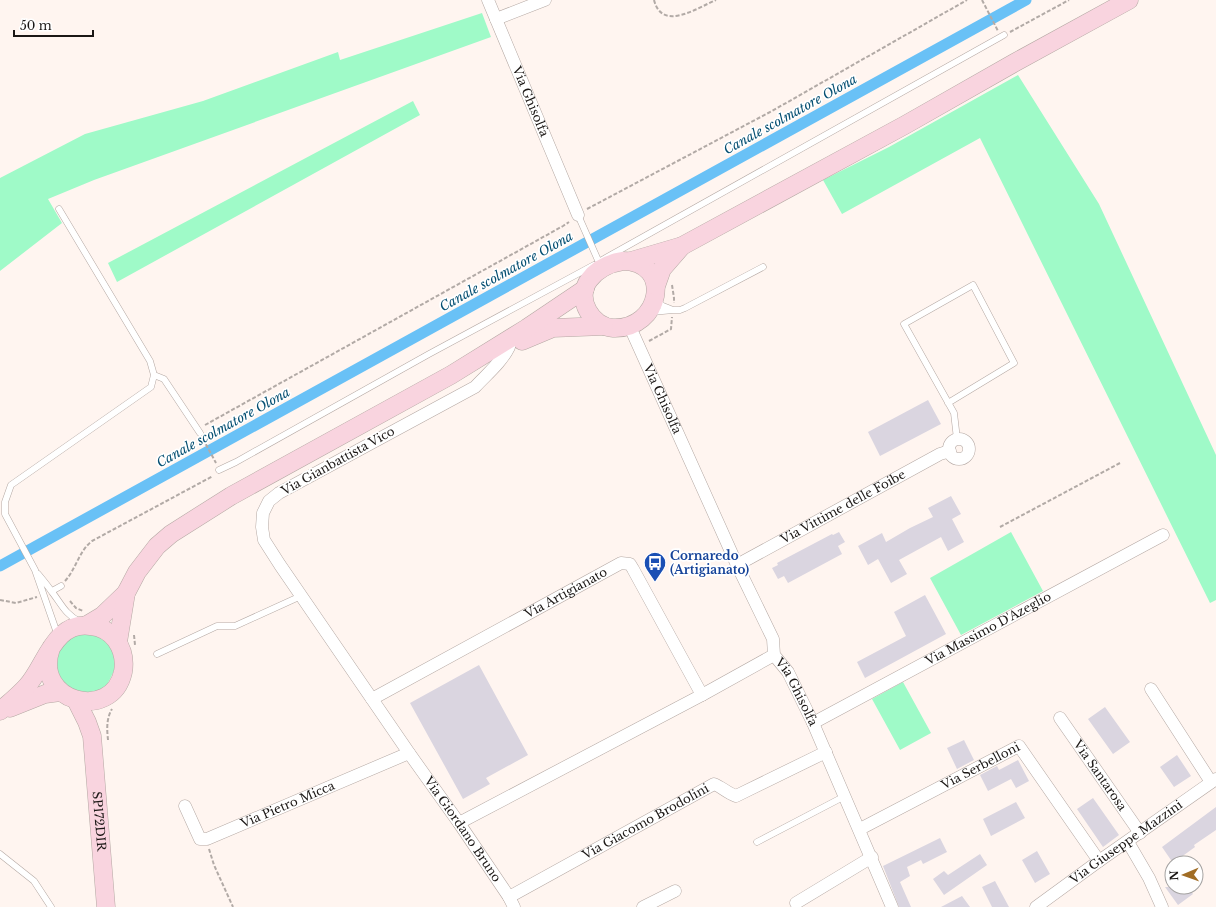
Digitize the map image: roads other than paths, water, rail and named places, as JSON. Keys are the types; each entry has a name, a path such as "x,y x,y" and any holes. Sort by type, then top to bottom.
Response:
{"main road":[{"path":"604,326 592,318 587,310 585,300 585,289 599,262 614,263 631,261 682,246 905,125 1129,0"},
{"path":"451,375 553,328 604,326 614,328 630,327 646,316 662,269 682,246"},
{"path":"631,261 643,266 652,274 653,299"},
{"path":"118,642 126,593 136,572 157,546 183,525 232,496 451,375 527,328 585,289"},
{"path":"87,625 102,616 126,593"},
{"path":"0,712 27,686 39,669 54,642 68,629 76,626 87,625 104,630 118,642 123,655 124,668 117,685 109,694 100,709 92,736"},
{"path":"54,642 48,661 48,671 54,684 68,696 87,722 92,736"},
{"path":"0,712 46,694 68,696 90,702 109,694"},
{"name":"SP172DIR","path":"92,736 106,907"}],"street":[{"name":"Via Ghisolfa","path":"488,0 578,215"},
{"path":"496,19 544,0"},
{"name":"Via Ghisolfa","path":"630,327 737,565 773,639 774,655 788,672 813,723 860,829 892,907"},
{"name":"Via Gianbattista Vico","path":"409,753 264,540 262,527 263,513 269,501 279,493 475,387 505,355 509,347"},
{"path":"957,439 964,440 968,444 968,453 963,458 954,457 950,451 952,442 957,439"},
{"name":"Via Vittime delle Foibe","path":"737,565 940,454 950,451"},
{"name":"Via Massimo D'Azeglio","path":"813,723 1164,535"},
{"name":"Via Artigianato","path":"372,699 621,563 630,564 702,695"},
{"path":"459,823 702,695 774,655"},
{"path":"1151,689 1213,781"},
{"name":"Via Santarosa","path":"1060,718 1140,833"},
{"name":"Via Serbelloni","path":"860,829 1019,746 1099,861"},
{"name":"Via Giacomo Brodolini","path":"512,902 714,784 722,787 729,794 736,796 826,752"},
{"name":"Via Giordano Bruno","path":"409,753 459,823 512,902"},
{"name":"Via Pietro Micca","path":"185,806 200,839 207,839 409,753"},
{"name":"Via Giuseppe Mazzini","path":"1036,907 1213,781"},
{"path":"1128,842 1149,878 1162,907"},
{"path":"796,903 872,857"},
{"path":"643,907 676,891"}],"lane":[{"path":"219,470 236,462 428,354 599,262 1001,33"},
{"path":"54,642 44,594 35,570 5,514 4,502 11,485 151,387 154,375 150,361 59,209"},
{"name":"Via Ghisolfa","path":"578,215 599,262"},
{"path":"653,299 663,306 673,310 680,310 763,267"},
{"path":"948,402 1014,362 973,285 904,324 954,413 957,439"},
{"path":"653,299 673,310"},
{"path":"154,375 164,379 200,433"},
{"path":"35,570 52,591 64,610 72,618 87,625"},
{"path":"52,591 61,586"},
{"path":"158,654 217,626 235,626 301,596"},
{"path":"757,842 845,796"},
{"path":"0,854 34,881 51,907"}],"waterway":[{"name":"Canale scolmatore Olona","path":"0,566 1026,0"}],"place":[{"name":"Cornaredo (Artigianato)","path":"655,582"}]}
